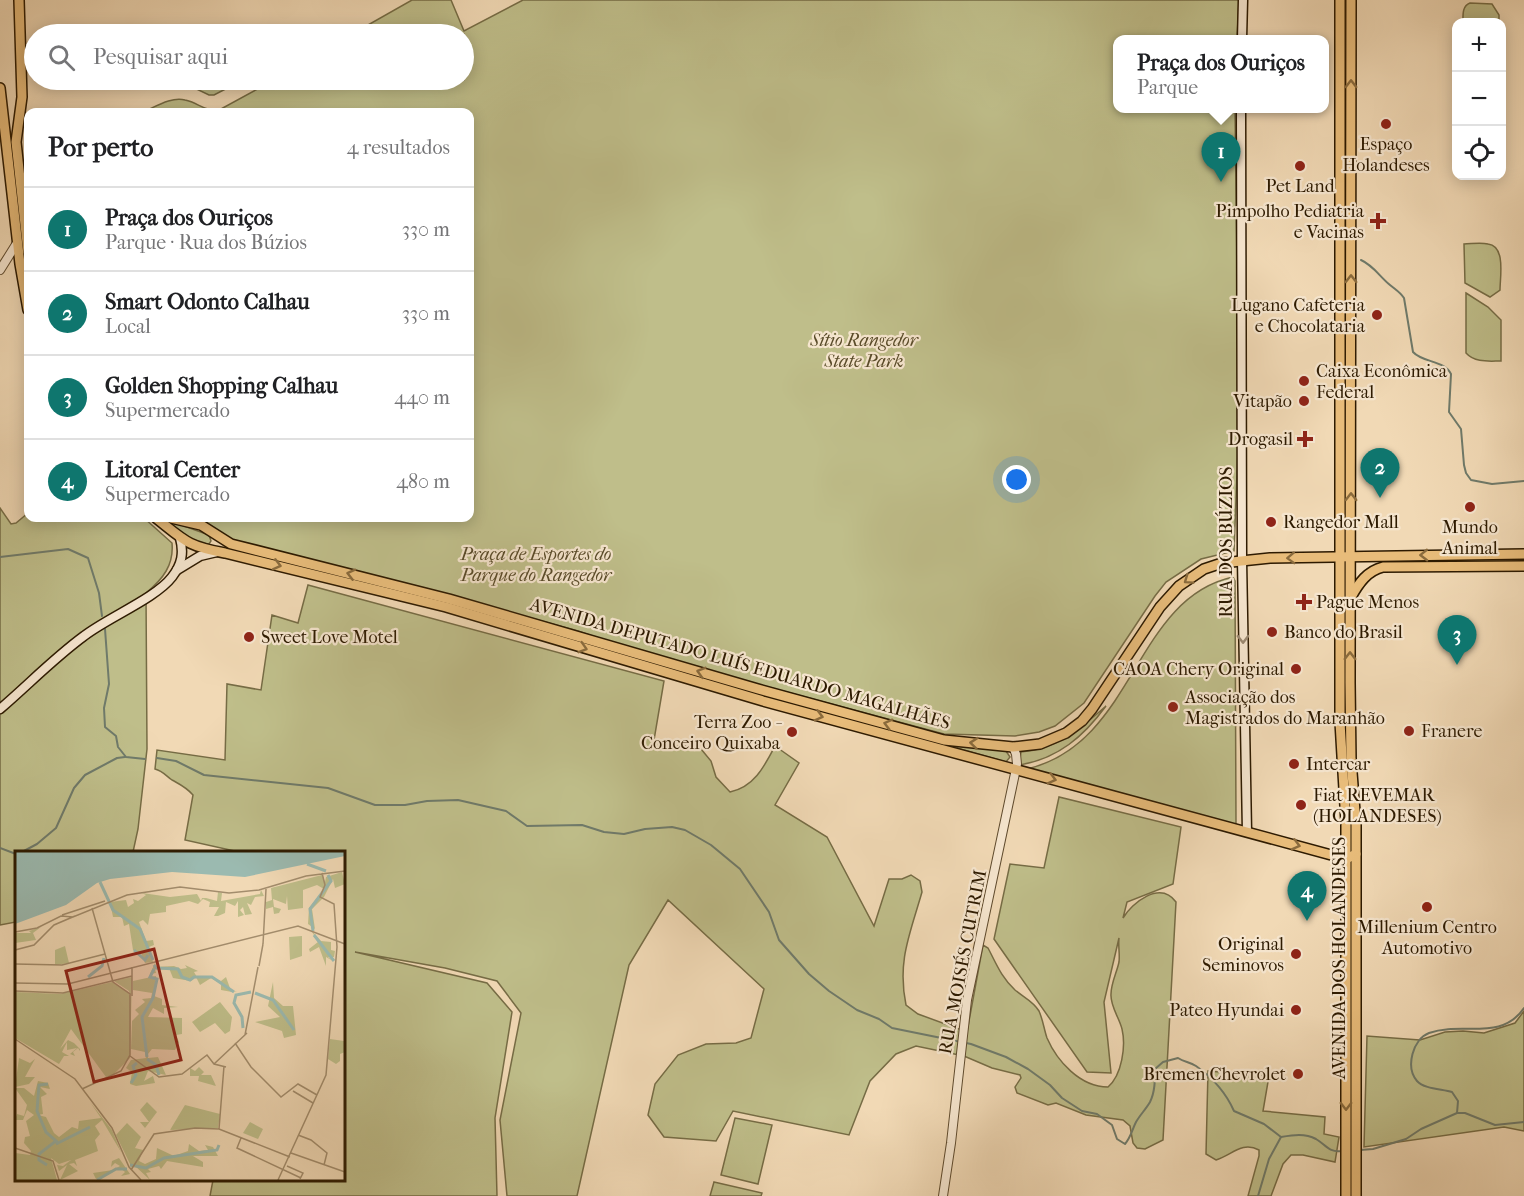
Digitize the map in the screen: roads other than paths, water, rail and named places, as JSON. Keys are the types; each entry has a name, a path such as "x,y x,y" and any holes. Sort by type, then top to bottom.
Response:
{"main road":[{"path":"14,0 22,97"},
{"path":"19,0 22,97 16,142 24,215"},
{"path":"1242,35 1243,0"},
{"name":"AVENIDA DOS HOLANDESES","path":"1340,0 1345,556 1350,597 1351,749 1356,854 1356,1196"},
{"name":"AVENIDA DOS HOLANDESES","path":"1346,1196 1346,859 1340,733 1345,556 1351,0"},
{"path":"0,88 24,287"},
{"name":"RUA DOS BÚZIOS","path":"1241,113 1242,560 1246,832"},
{"path":"0,125 3,115"},
{"name":"AVENIDA DEPUTADO LUÍS EDUARDO MAGALHÃES","path":"161,522 189,544 203,549 446,607 763,701 1346,859"},
{"name":"AVENIDA DEPUTADO LUÍS EDUARDO MAGALHÃES","path":"188,522 201,525 231,544 449,598 758,689 937,738 1013,747 1049,741 1077,725 1092,708 1153,616 1172,592 1204,569 1242,560 1345,556 1524,554"},
{"path":"203,549 214,544 216,538 213,532"},
{"path":"177,570 183,555 180,538"},
{"path":"0,709 83,636 161,588 177,570 200,556 220,552"},
{"path":"1513,566 1516,557 1524,554"},
{"path":"1350,597 1364,577 1383,567 1524,566"},
{"path":"1346,859 1356,854"}],"street":[{"path":"2,267 17,243"},
{"path":"2,267 11,260 20,264"},
{"name":"RUA MOISÉS CUTRIM","path":"943,1196 963,1025 1016,770 1017,757 1013,747"}],"waterway":[{"path":"1361,260 1373,268 1404,298 1413,352 1417,356 1444,366 1451,374 1449,412 1461,429 1464,465 1471,480 1492,484 1524,481"},
{"path":"0,557 68,549 88,558 99,593 102,616"},
{"path":"105,629 109,684 104,708 105,727 116,736 118,747 126,757 145,759"},
{"path":"24,851 37,844 56,828 74,788 85,775 117,758 125,757"},
{"path":"157,758 176,761 204,775 328,788 375,805 405,805 427,801 458,800 506,811 527,826 582,825 604,832 624,834 645,829 672,827 685,830 711,845 740,869 769,912 779,940 809,974 857,1010 879,1019 892,1028 971,1044 1006,1057 1028,1069 1050,1085 1062,1098 1082,1111 1097,1114 1112,1125 1117,1139 1125,1144 1152,1098 1155,1069 1163,1062 1178,1058 1194,1065 1208,1076 1223,1092 1234,1111 1264,1124 1281,1137"},
{"path":"0,848 15,854"},
{"path":"1457,1113 1458,1101 1452,1092 1424,1086 1413,1075 1411,1061 1415,1047 1423,1036 1429,1033 1442,1030 1493,1028 1504,1025 1524,1008"},
{"path":"1360,1150 1373,1149 1406,1139 1421,1129 1457,1113 1465,1113 1495,1125 1524,1122"},
{"path":"1258,1196 1269,1159 1281,1137 1308,1136 1331,1150 1342,1151"}],"place":[{"name":"Espaço Holandeses","path":"1386,124"},
{"name":"Pet Land","path":"1300,166"},
{"name":"Praça dos Ouriços","path":"1221,182"},
{"name":"Pimpolho Pediatria e Vacinas","path":"1378,221"},
{"name":"Lugano Cafeteria e Chocolataria","path":"1377,315"},
{"name":"Caixa Econômica Federal","path":"1304,381"},
{"name":"Vitapão","path":"1304,401"},
{"name":"Drogasil","path":"1305,439"},
{"name":"Smart Odonto Calhau","path":"1380,498"},
{"name":"Mundo Animal","path":"1470,507"},
{"name":"Rangedor Mall","path":"1271,522"},
{"name":"Pague Menos","path":"1304,602"},
{"name":"Banco do Brasil","path":"1272,632"},
{"name":"Sweet Love Motel","path":"249,637"},
{"name":"Golden Shopping Calhau","path":"1457,665"},
{"name":"CAOA Chery Original","path":"1296,669"},
{"name":"Associação dos Magistrados do Maranhão","path":"1173,707"},
{"name":"Franere","path":"1409,731"},
{"name":"Terra Zoo - Conceiro Quixaba","path":"792,732"},
{"name":"Intercar","path":"1294,764"},
{"name":"Fiat REVEMAR (HOLANDESES)","path":"1301,805"},
{"name":"Millenium Centro Automotivo","path":"1427,907"},
{"name":"Litoral Center","path":"1307,921"},
{"name":"Original Seminovos","path":"1296,954"},
{"name":"Pateo Hyundai","path":"1296,1010"},
{"name":"Bremen Chevrolet","path":"1298,1074"}],"park label":[{"name":"Sítio Rangedor State Park","path":"864,350"},
{"name":"Praça de Esportes do Parque do Rangedor","path":"536,564"}]}
